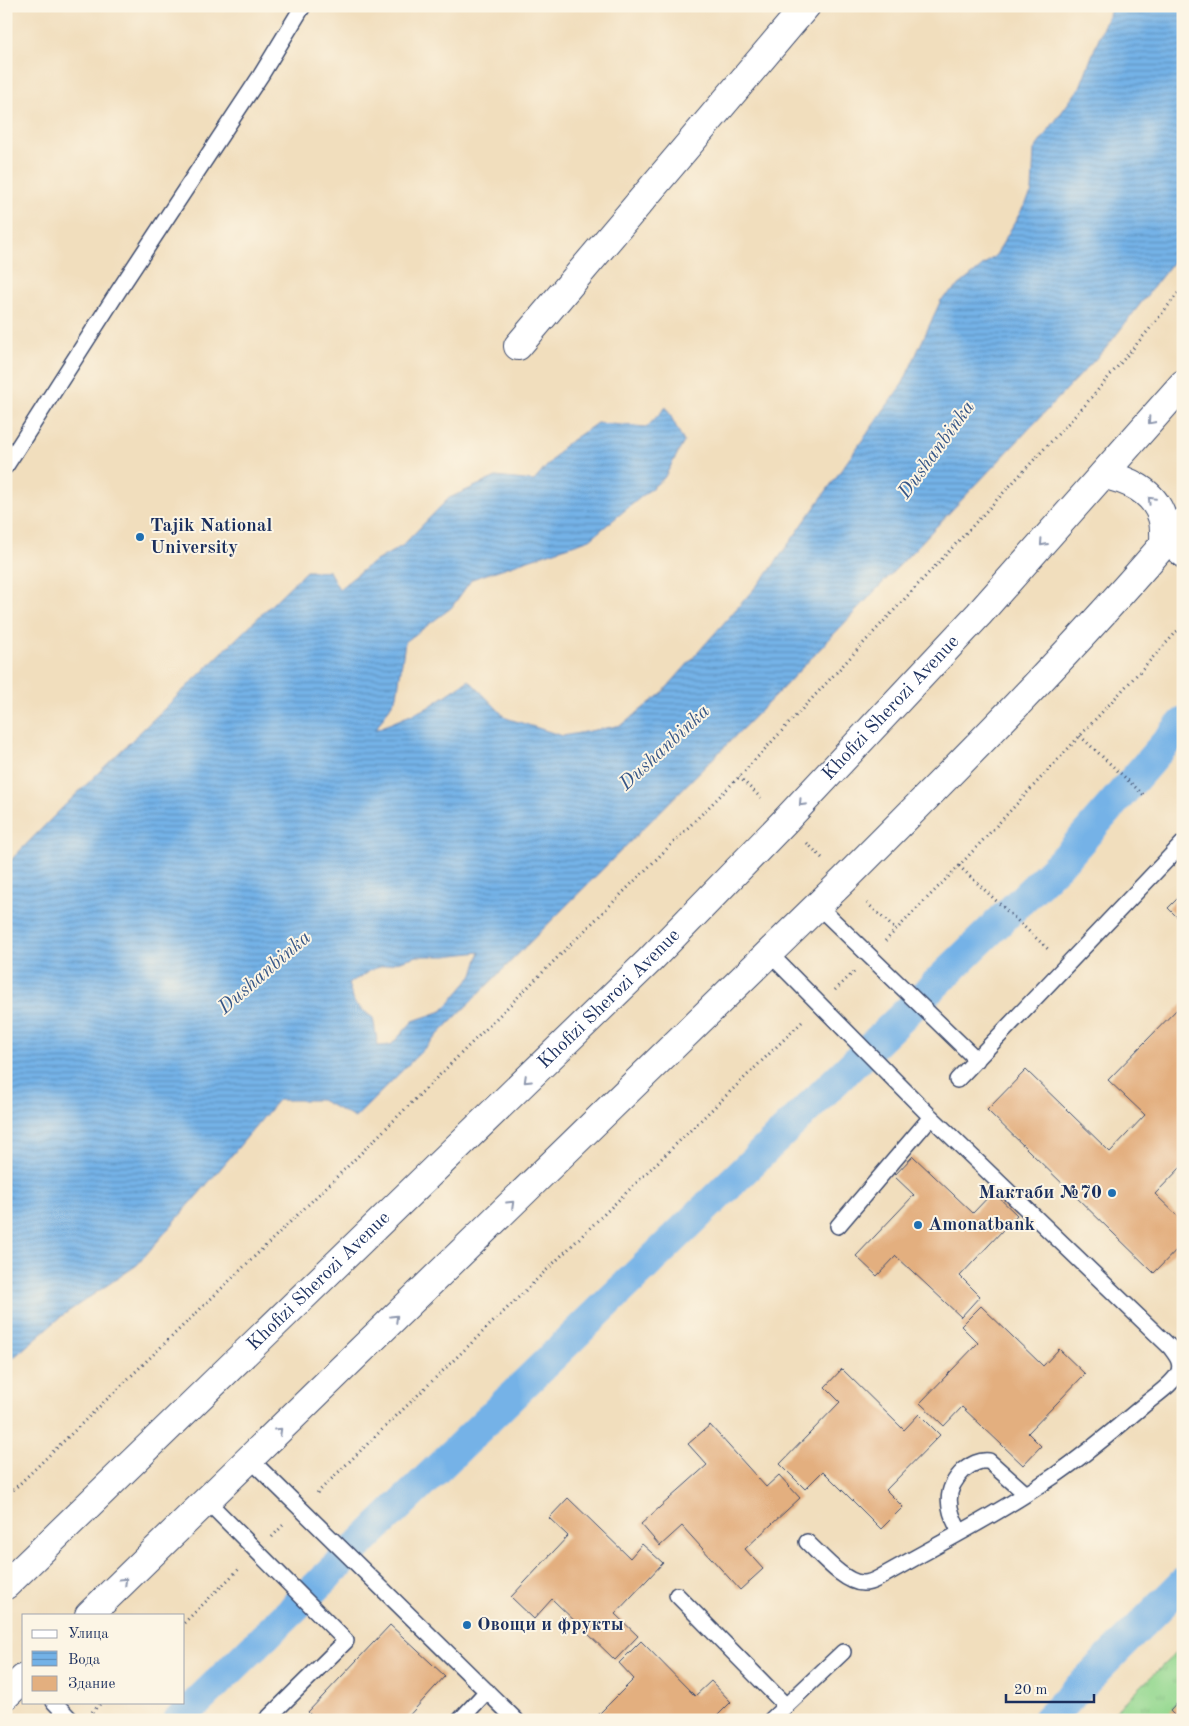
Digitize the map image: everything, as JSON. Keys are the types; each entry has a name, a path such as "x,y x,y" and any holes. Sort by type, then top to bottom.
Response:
{"main road":[{"path":"518,346 806,6"},
{"name":"Khofizi Sherozi Avenue","path":"6,1585 649,961 785,821 979,614 1183,384"},
{"path":"1103,475 1132,483 1156,503 1173,553"},
{"path":"90,1614 818,906 944,780 1046,673 1173,553 1183,522"},
{"path":"6,1695 22,1680"}],"lane":[{"path":"6,466 124,282 261,76 304,6"},
{"path":"958,1080 1183,843"},
{"path":"818,906 977,1060"},
{"path":"769,953 931,1117 1170,1347 1179,1363 1179,1370 1167,1386 1076,1459 1026,1494 879,1578 864,1584 854,1582 846,1578 807,1542"},
{"path":"838,1226 931,1117"},
{"path":"250,1459 516,1720"},
{"path":"960,1532 951,1512 950,1494 957,1478 969,1466 984,1460 989,1461 1026,1494"},
{"path":"207,1501 346,1641 266,1720"},
{"path":"677,1595 786,1706"},
{"path":"771,1720 843,1652"},
{"path":"460,1720 487,1691"},
{"path":"56,1704 71,1720"}],"path":[{"path":"6,1497 347,1167 739,777 1085,405 1183,287"},
{"path":"185,1622 870,956 959,866 1183,625"},
{"path":"1080,736 1146,797"},
{"path":"739,777 761,798"},
{"path":"807,843 823,859"},
{"path":"959,866 1066,966"},
{"path":"867,903 896,930"}],"green space":[{"path":"1183,1646 1183,1720 1106,1720"}],"water":[{"name":"Dushanbinka","path":"1113,6 1183,6 1183,249 1106,348 777,694 355,1118 321,1100 278,1100 137,1265 63,1315 6,1364 6,865 306,571 329,571 339,589 369,565 402,546 449,498 496,477 534,481 565,445 597,423 647,427 666,407 684,442 664,478 590,539 472,579 451,608 405,642 397,696 375,730 427,708 469,680 506,718 563,736 622,725 662,693 768,573 903,383 941,300 996,255 1032,192 1034,150 1080,87","holes":["480,952 473,975 442,1011 413,1021 391,1045 378,1046 373,1018 355,1004 348,984 373,969 417,956 446,956"]}],"building":[{"path":"1183,893 1183,923 1168,908"},
{"path":"1183,1003 1183,1165 1155,1194 1183,1221 1183,1243 1154,1273 987,1110 1026,1070 1110,1152 1145,1115 1108,1080"},
{"path":"913,1156 973,1213 993,1192 1017,1215 960,1276 980,1296 961,1317 896,1256 877,1276 856,1256 914,1195 894,1176"},
{"path":"981,1306 1043,1366 1059,1349 1085,1374 1028,1433 1041,1446 1023,1465 962,1407 944,1426 920,1403 978,1343 961,1326"},
{"path":"842,1369 904,1430 919,1414 940,1435 886,1490 903,1507 881,1529 823,1471 805,1489 780,1464 840,1402 825,1387"},
{"path":"710,1425 766,1487 779,1475 800,1498 745,1549 763,1569 740,1590 682,1526 660,1546 641,1524 707,1465 688,1444"},
{"path":"568,1498 630,1558 642,1544 663,1563 615,1614 638,1636 615,1660 552,1599 534,1619 511,1597 568,1536 549,1518"},
{"path":"390,1625 445,1676 405,1720 316,1720 308,1712"},
{"path":"641,1641 695,1696 711,1681 731,1702 713,1720 593,1720 634,1679 619,1663"},
{"path":"1183,1697 1183,1720 1179,1720 1170,1711"}],"waterway":[{"path":"179,1720 1069,854 1183,723"},
{"path":"1047,1720 1183,1583"}],"place":[{"name":"Tajik National University","path":"140,537"},
{"name":"Мактаби №70","path":"1112,1193"},
{"name":"Amonatbank","path":"918,1225"},
{"name":"Овощи и фрукты","path":"467,1625"}]}
